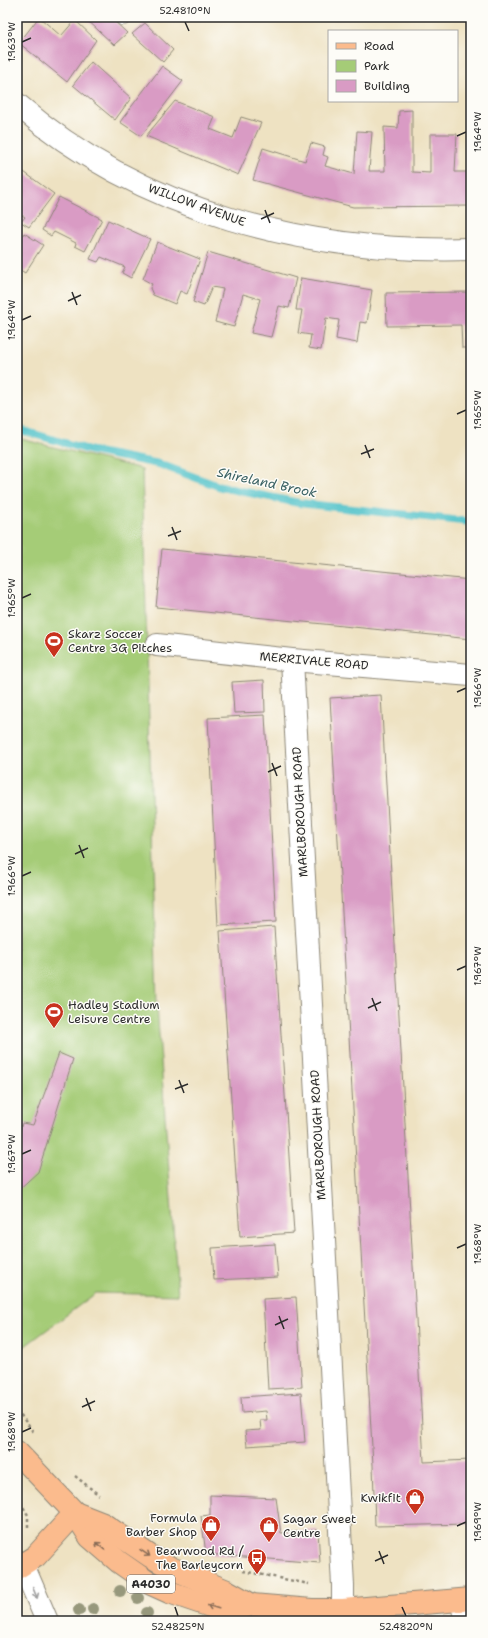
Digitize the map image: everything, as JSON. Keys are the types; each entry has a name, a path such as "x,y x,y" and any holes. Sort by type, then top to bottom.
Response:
{"main road":[{"path":"17,1452 75,1513 36,1556 20,1567"},
{"name":"A4030","path":"75,1513 103,1524 150,1556 171,1568 227,1591 252,1605 312,1610 466,1607"}],"street":[{"name":"WILLOW AVENUE","path":"17,104 61,140 115,172 165,196 222,216 286,234 365,246 441,250 471,249"},
{"name":"MERRIVALE ROAD","path":"157,645 292,660 471,674"},
{"name":"MARLBOROUGH ROAD","path":"292,660 343,1585 343,1610"},
{"path":"20,1567 47,1621"}],"path":[{"path":"17,1410 38,1439"},
{"path":"72,1473 104,1500"},
{"path":"17,1497 28,1515 29,1526 26,1530"},
{"path":"240,1571 314,1585 343,1585"}],"green space":[{"name":"Hadley Stadium Leisure Centre","path":"17,438 142,469 157,1006 178,1295 96,1293 17,1352"}],"building":[{"path":"39,17 61,36 75,20 96,40 67,82 19,43"},
{"path":"84,17 110,17 127,33 114,45"},
{"path":"145,23 173,50 163,62 132,34"},
{"path":"91,62 131,98 115,120 73,85"},
{"path":"162,66 183,81 141,136 120,122"},
{"path":"175,101 215,117 210,129 233,138 241,117 261,123 238,175 146,136"},
{"path":"412,110 412,172 430,173 430,134 457,134 455,172 471,172 471,206 353,207 253,180 263,148 305,161 311,143 325,147 323,155 328,157 325,166 354,174 357,131 372,132 369,171 385,171 384,127 398,128 399,111"},
{"path":"17,167 54,194 29,227 21,222 25,217 17,212"},
{"path":"59,197 102,219 85,251 75,246 76,243 54,232 51,236 42,230"},
{"path":"108,220 150,239 131,278 122,273 125,267 101,257 98,262 90,259"},
{"path":"24,233 43,245 25,273 17,268 17,245"},
{"path":"157,242 200,259 187,294 180,291 175,304 153,295 150,288 152,284 143,279"},
{"path":"208,252 296,278 289,308 279,306 271,337 251,333 260,299 243,294 234,327 215,322 223,289 212,287 204,306 193,302"},
{"path":"301,278 372,290 367,323 360,322 357,343 336,339 339,320 326,318 321,350 309,348 311,335 298,333 302,310 296,310"},
{"path":"471,292 471,348 462,348 461,325 387,326 386,293"},
{"path":"162,549 471,580 471,639 156,607"},
{"path":"264,680 265,712 234,713 232,682"},
{"path":"381,695 424,1462 471,1460 471,1524 375,1526 373,1465 330,698"},
{"path":"265,715 276,922 218,925 208,718"},
{"path":"274,927 294,1233 240,1237 220,931"},
{"path":"59,1053 73,1059 38,1172 17,1191 17,1142 22,1123 33,1125"},
{"path":"17,1201 21,1204 17,1208"},
{"path":"275,1244 278,1277 214,1280 212,1248"},
{"path":"296,1297 302,1387 268,1389 263,1299"},
{"path":"301,1393 305,1442 247,1446 245,1431 261,1430 260,1420 267,1420 266,1411 242,1413 241,1397"},
{"path":"210,1495 276,1498 281,1533 318,1530 320,1563 206,1554 201,1516 210,1515"}],"waterway":[{"name":"Shireland Brook","path":"17,429 92,451 159,464 221,487 299,503 471,522"}],"place":[{"name":"Skarz Soccer Centre 3G Pitches","path":"54,658"},
{"name":"Hadley Stadium Leisure Centre","path":"54,1029"},
{"name":"Kwikfit","path":"415,1515"},
{"name":"Formula Barber Shop","path":"211,1542"},
{"name":"Sagar Sweet Centre","path":"269,1543"},
{"name":"Bearwood Rd / The Barleycorn","path":"257,1575"}]}
